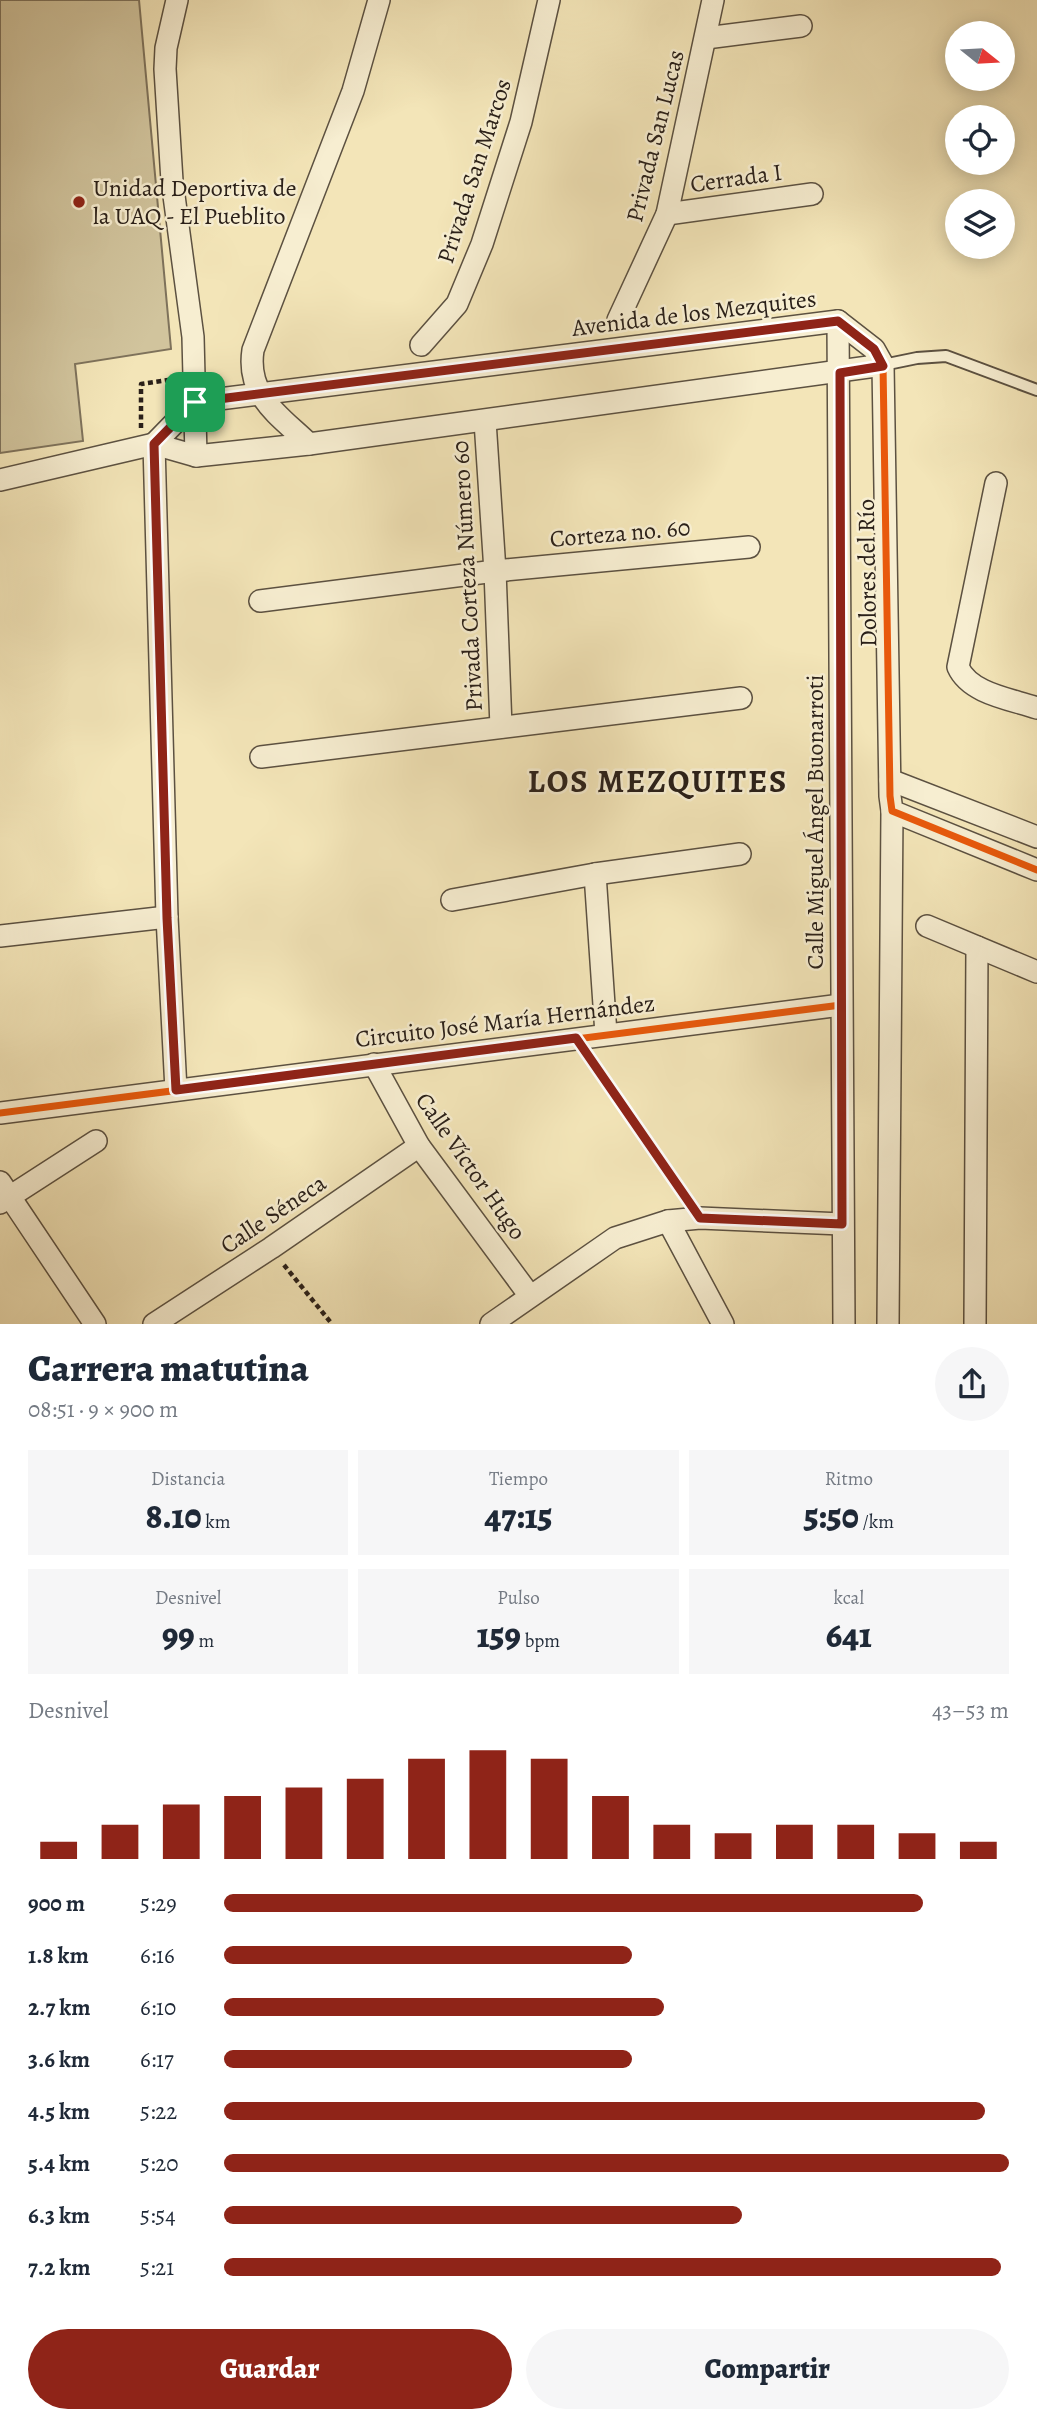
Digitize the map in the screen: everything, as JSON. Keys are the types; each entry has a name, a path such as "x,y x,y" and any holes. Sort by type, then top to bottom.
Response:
{"street":[{"path":"177,0 166,48 165,69 172,181 190,313 196,456"},
{"path":"309,444 258,396 250,366 253,350 353,91 379,0"},
{"name":"Privada San Marcos","path":"421,345 457,304 482,244 521,122 548,0"},
{"name":"Privada San Lucas","path":"618,320 667,215 713,0"},
{"path":"706,38 801,26"},
{"name":"Cerrada I","path":"667,215 812,194"},
{"name":"Avenida de los Mezquites","path":"195,402 838,321 874,349 883,366"},
{"name":"Calle Miguel Ángel Buonarroti","path":"838,321 844,1324"},
{"path":"147,442 196,456 485,421 883,366"},
{"name":"Dolores del Río","path":"883,366 892,811 888,1324"},
{"path":"0,480 147,442 195,402"},
{"name":"Privada Corteza Número 60","path":"485,421 495,571 501,727"},
{"path":"147,442 176,1090"},
{"path":"996,483 958,667 963,678 972,686 1037,708"},
{"name":"Corteza no. 60","path":"260,601 495,571 749,547"},
{"path":"261,757 741,698"},
{"path":"890,780 1037,837"},
{"path":"892,811 1037,870"},
{"path":"452,901 595,874 740,854"},
{"path":"595,874 606,1034"},
{"path":"0,936 167,918"},
{"path":"927,926 1037,972"},
{"path":"975,1324 977,947"},
{"name":"Circuito José María Hernández","path":"0,1113 841,1005"},
{"name":"Calle Víctor Hugo","path":"374,1064 419,1146 530,1296"},
{"path":"95,1324 3,1194 96,1141"},
{"name":"Calle Séneca","path":"154,1324 271,1248 419,1146"},
{"path":"491,1324 615,1238 668,1221 700,1218 842,1224"},
{"path":"668,1221 723,1324"}],"lane":[{"path":"883,366 916,358 946,356 1037,390"}],"path":[{"path":"147,442 141,384 194,376"},
{"path":"576,1038 700,1218"},
{"path":"271,1248 332,1324"}],"shaded area":[{"name":"Unidad Deportiva de la UAQ - El Pueblito","path":"0,0 139,0 171,349 75,364 83,441 0,453"}],"cycle path":[{"path":"154,444 195,402 838,321 874,349 883,365 892,811 1037,870"},
{"path":"0,1113 841,1005"}],"place":[{"name":"Unidad Deportiva de la UAQ - El Pueblito","path":"79,202"}],"district":[{"name":"LOS MEZQUITES","path":"658,781"}],"route":[{"path":"838,321 861,336 874,349 883,366 840,373 842,1224 700,1218 576,1038 176,1090 167,918 154,444 195,402 838,321"}]}
